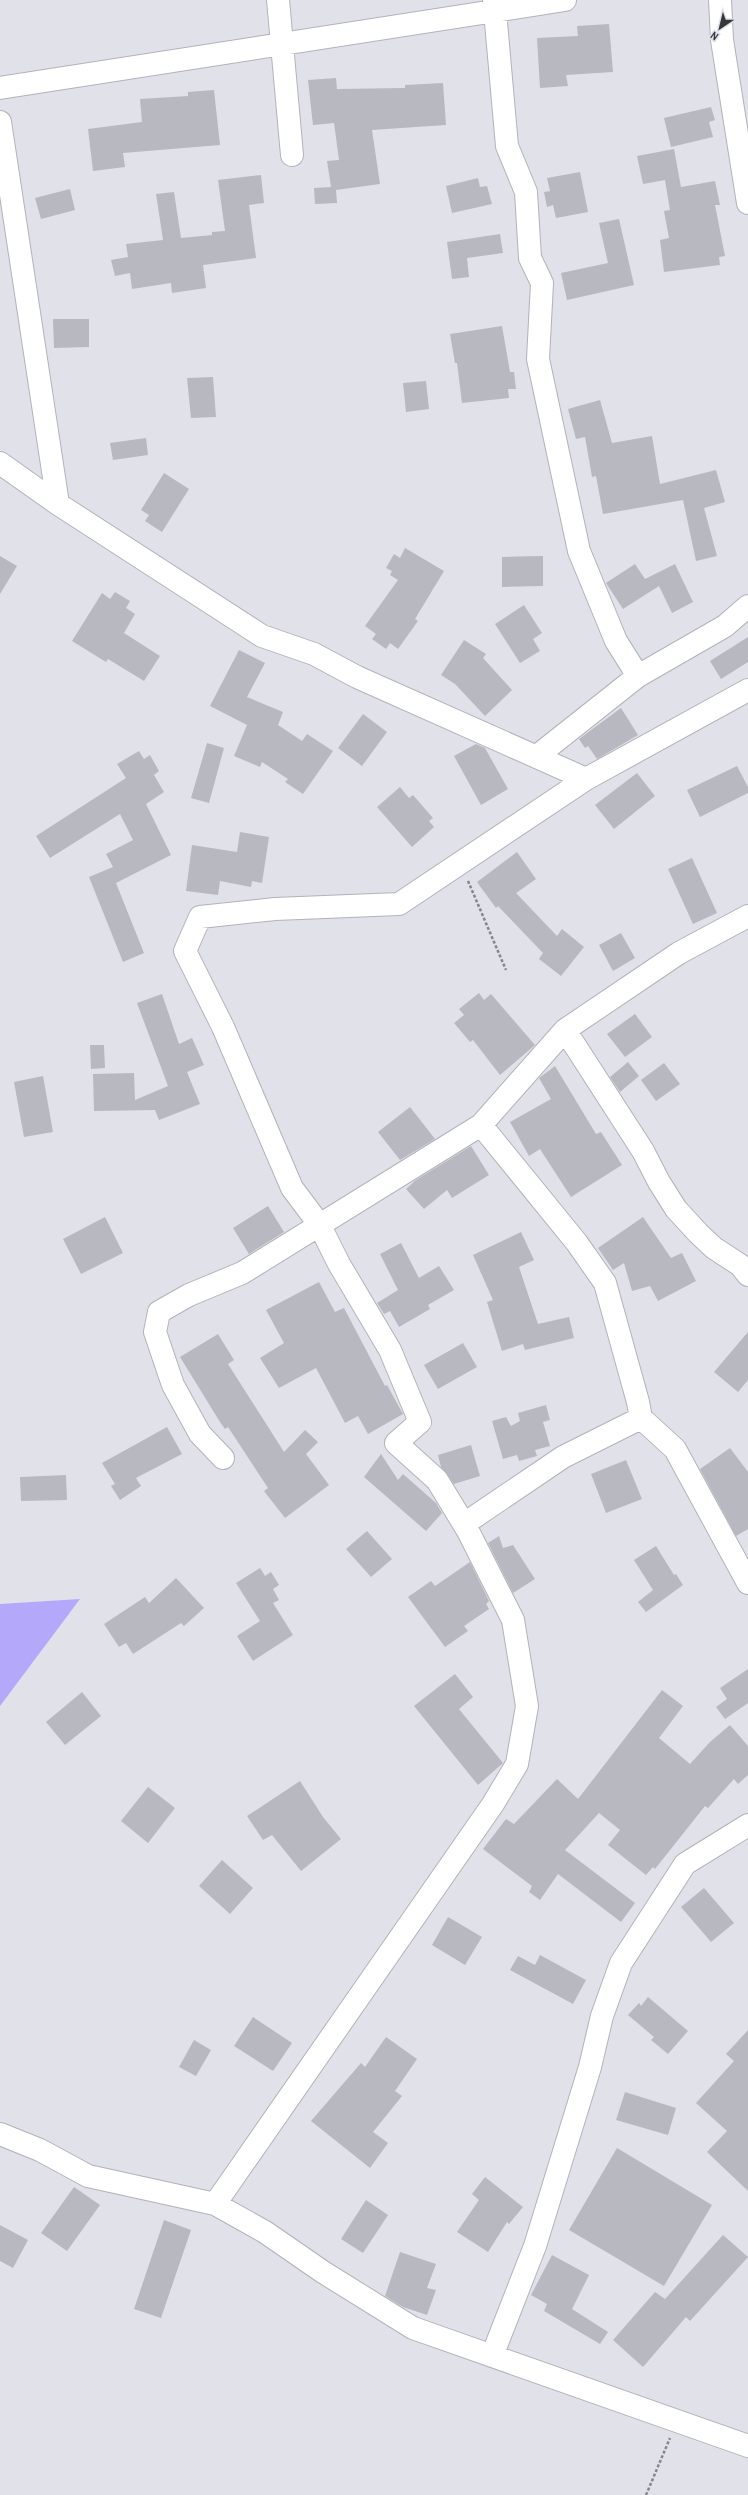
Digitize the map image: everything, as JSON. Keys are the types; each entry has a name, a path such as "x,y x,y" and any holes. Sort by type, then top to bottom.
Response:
{"street":[{"path":"278,0 292,154"},
{"path":"0,88 281,44 494,5 565,0"},
{"path":"720,0 722,40 748,203"},
{"path":"494,5 507,146 526,192 530,258 542,283 538,359 579,552 616,641 638,676"},
{"path":"0,122 58,504"},
{"path":"0,463 58,504 262,636 314,654 357,676 586,779"},
{"path":"536,756 638,676 725,626 748,606"},
{"path":"215,2204 493,1804 517,1764 527,1706 513,1620 464,1524 437,1480 396,1443 420,1422 390,1350 339,1264 319,1224 292,1188 223,1027 185,951 200,917 275,909 399,904 472,857 586,779 748,690"},
{"path":"223,1458 200,1434 173,1385 154,1332 160,1312 189,1295 242,1273 481,1124 565,1030 680,953 748,916"},
{"path":"565,1030 643,1151 659,1182 676,1208 698,1233 714,1248 740,1265 748,1275"},
{"path":"481,1124 568,1231 605,1283 638,1402 641,1418 675,1449 748,1583"},
{"path":"464,1524 563,1457 641,1418"},
{"path":"492,2356 535,2246 586,2081 602,2016 621,1963 685,1864 748,1825"},
{"path":"0,2134 40,2150 88,2176 215,2204 265,2232 323,2272 413,2328 748,2446"}],"path":[{"path":"472,857 468,882 506,970"},
{"path":"646,2495 677,2421"}],"shaded area":[{"path":"80,1599 0,1706 0,1604"}],"building":[{"path":"609,24 613,72 566,75 568,86 540,88 537,38 578,36 577,26"},
{"path":"336,78 337,89 405,88 405,85 443,83 446,125 372,130 380,184 336,190 337,203 315,204 314,188 331,187 327,161 339,160 334,123 313,125 308,80"},
{"path":"214,90 220,145 123,153 125,167 93,171 88,129 142,122 140,99 188,96 188,92"},
{"path":"711,107 715,120 709,122 713,137 671,147 664,118"},
{"path":"674,149 681,187 715,181 720,205 715,205 725,256 719,257 720,265 664,272 660,240 669,238 664,211 670,210 665,180 643,184 637,156"},
{"path":"580,172 588,212 556,218 553,205 547,207 544,192 550,191 547,178"},
{"path":"261,175 264,203 249,205 256,258 203,265 206,288 172,293 171,283 132,289 130,273 115,276 111,260 128,257 126,244 163,240 156,194 174,192 181,238 212,235 212,232 225,231 218,180"},
{"path":"478,178 480,187 487,186 492,204 452,213 446,186"},
{"path":"70,189 75,210 41,219 35,198"},
{"path":"619,219 634,285 567,300 561,273 608,263 599,223"},
{"path":"500,234 503,253 467,258 469,277 452,279 447,242"},
{"path":"53,319 89,319 89,347 54,348"},
{"path":"502,326 510,372 514,372 516,389 508,389 509,398 462,403 457,363 455,363 450,334"},
{"path":"213,377 216,417 191,418 187,378"},
{"path":"426,381 429,409 406,412 403,383"},
{"path":"600,400 612,443 652,436 660,484 716,470 725,502 704,508 717,556 696,561 683,500 603,514 596,476 592,477 585,437 576,439 568,409"},
{"path":"146,438 148,455 113,460 110,443"},
{"path":"164,473 189,489 162,532 145,521 149,515 141,510"},
{"path":"405,548 444,571 415,619 418,621 398,649 390,643 386,649 372,639 376,634 365,626 398,580 390,575 392,571 386,568 394,554 400,558"},
{"path":"0,556 17,566 0,594"},
{"path":"543,556 543,586 502,587 502,557"},
{"path":"635,564 645,579 675,564 693,602 672,613 659,586 623,609 606,583"},
{"path":"115,592 130,601 126,608 135,614 124,633 160,656 144,681 108,659 106,662 72,641 102,593 110,599"},
{"path":"524,605 542,633 533,639 540,651 520,663 495,624"},
{"path":"748,637 748,662 721,679 710,661"},
{"path":"464,640 486,654 483,658 512,690 485,716 455,684 441,675"},
{"path":"239,650 265,663 247,697 283,712 278,725 302,741 307,734 333,751 303,794 285,782 288,779 262,762 260,767 234,756 247,725 210,706"},
{"path":"621,708 638,735 597,759 588,746 585,748 579,739"},
{"path":"363,714 387,732 362,766 338,748"},
{"path":"207,743 224,748 209,803 191,798"},
{"path":"476,744 485,748 508,789 481,805 454,756"},
{"path":"139,751 144,759 150,755 159,771 154,775 164,792 146,804 171,855 116,883 144,953 123,962 89,877 113,867 106,854 133,840 120,814 50,858 36,836 126,778 117,764"},
{"path":"737,766 748,787 748,793 700,817 687,790"},
{"path":"637,773 655,796 614,829 595,805"},
{"path":"400,787 409,798 413,795 433,818 429,821 434,827 412,847 377,807"},
{"path":"240,832 269,837 262,883 252,881 251,887 220,881 218,895 186,891 192,845 237,852"},
{"path":"517,852 536,879 516,893 557,936 562,929 584,947 561,976 539,959 543,953 498,906 496,908 477,882"},
{"path":"692,858 717,913 693,924 668,869"},
{"path":"621,933 635,958 613,971 599,945"},
{"path":"479,993 484,1000 491,994 535,1045 500,1075 473,1040 470,1042 454,1023 464,1015 459,1009"},
{"path":"162,994 179,1044 192,1038 204,1065 187,1072 200,1104 159,1120 155,1110 94,1111 93,1074 134,1073 135,1100 168,1086 137,1003"},
{"path":"635,1014 652,1037 625,1057 607,1034"},
{"path":"90,1045 104,1045 105,1068 91,1069"},
{"path":"628,1062 639,1076 620,1092 610,1077"},
{"path":"664,1063 680,1084 656,1101 641,1080"},
{"path":"555,1066 596,1134 601,1132 622,1165 571,1197 540,1149 529,1156 510,1122 551,1099 539,1078"},
{"path":"43,1076 53,1132 24,1137 14,1082"},
{"path":"410,1107 435,1139 400,1160 378,1132"},
{"path":"471,1146 489,1175 452,1198 447,1190 424,1209 406,1189 416,1180"},
{"path":"268,1206 284,1232 249,1254 233,1228"},
{"path":"105,1217 123,1253 81,1274 63,1239"},
{"path":"643,1217 671,1258 682,1253 696,1281 658,1301 650,1286 632,1291 624,1263 613,1270 598,1248"},
{"path":"521,1232 534,1260 519,1267 538,1324 569,1317 574,1338 525,1350 523,1344 502,1351 487,1302 493,1300 473,1255"},
{"path":"401,1243 419,1278 439,1266 454,1290 428,1305 430,1309 399,1327 390,1311 384,1314 377,1303 398,1290 380,1254"},
{"path":"319,1282 335,1312 344,1308 385,1386 387,1385 403,1414 368,1434 358,1416 345,1423 316,1368 279,1388 260,1358 284,1343 266,1310"},
{"path":"748,1332 748,1380 738,1392 714,1372"},
{"path":"218,1334 234,1360 228,1364 284,1452 305,1430 318,1442 306,1454 329,1485 285,1518 264,1491 268,1488 228,1427 225,1429 220,1422 180,1357"},
{"path":"463,1343 477,1367 438,1389 424,1365"},
{"path":"546,1405 550,1420 543,1422 550,1446 535,1450 537,1456 519,1461 517,1455 503,1459 492,1421 506,1417 511,1426 520,1421 518,1413"},
{"path":"167,1427 182,1454 136,1478 141,1486 120,1500 111,1486 115,1484 102,1463"},
{"path":"471,1445 480,1476 454,1484 441,1467 438,1455"},
{"path":"730,1448 748,1472 748,1529 736,1536 700,1469"},
{"path":"381,1454 398,1480 403,1474 436,1503 442,1513 426,1531 364,1477"},
{"path":"626,1460 642,1499 606,1513 591,1474"},
{"path":"66,1475 67,1500 21,1501 20,1477"},
{"path":"367,1531 392,1559 371,1577 346,1549"},
{"path":"499,1536 503,1548 513,1545 535,1579 513,1593 488,1543"},
{"path":"656,1546 674,1575 676,1574 683,1585 646,1612 638,1602 653,1590 634,1560"},
{"path":"470,1562 489,1601 486,1604 489,1609 464,1626 468,1631 445,1647 408,1597 431,1581 435,1586"},
{"path":"260,1568 265,1576 271,1572 279,1585 273,1589 279,1600 273,1603 293,1635 253,1661 237,1636 260,1621 236,1583"},
{"path":"176,1578 204,1608 184,1626 181,1623 133,1654 126,1643 119,1647 104,1624 145,1597 149,1603"},
{"path":"748,1669 748,1703 725,1719 716,1707 727,1699 720,1688"},
{"path":"455,1674 473,1697 459,1709 503,1763 478,1785 414,1706"},
{"path":"662,1690 683,1706 659,1738 690,1764 710,1742 730,1725 748,1746 748,1775 738,1784 734,1779 708,1808 705,1806 655,1869 653,1867 646,1875 608,1845 620,1830 599,1813 565,1850 635,1903 621,1922 558,1874 540,1900 529,1892 532,1886 483,1849 506,1819 514,1824 557,1779 578,1799"},
{"path":"82,1692 101,1716 65,1745 46,1722"},
{"path":"300,1781 323,1817 341,1839 301,1871 272,1835 263,1840 247,1816"},
{"path":"148,1787 175,1808 148,1843 121,1821"},
{"path":"222,1860 253,1888 230,1914 199,1886"},
{"path":"704,1888 734,1923 711,1942 681,1907"},
{"path":"448,1917 482,1937 465,1965 432,1945"},
{"path":"540,1955 586,1980 573,2004 510,1970 518,1956 535,1965"},
{"path":"648,1997 688,2031 668,2054 651,2040 654,2037 628,2015 639,2003 641,2006"},
{"path":"253,2017 292,2043 273,2071 234,2046"},
{"path":"748,2030 748,2191 707,2152 727,2131 696,2103 734,2061 726,2054"},
{"path":"386,2037 417,2059 395,2091 402,2096 373,2132 388,2143 370,2168 311,2121 361,2063 365,2067"},
{"path":"194,2040 211,2050 196,2076 179,2067"},
{"path":"625,2092 676,2108 668,2135 616,2120"},
{"path":"617,2148 712,2205 664,2286 569,2230"},
{"path":"485,2177 523,2207 509,2224 507,2222 488,2252 457,2232 479,2200 472,2194"},
{"path":"74,2187 100,2205 67,2251 41,2233"},
{"path":"366,2200 388,2215 363,2253 341,2239"},
{"path":"164,2220 191,2230 161,2318 134,2309"},
{"path":"0,2225 28,2240 13,2268 0,2261"},
{"path":"723,2235 748,2257 690,2321 686,2317 643,2367 613,2340 655,2292 665,2299"},
{"path":"400,2252 436,2264 427,2288 436,2290 427,2315 403,2307 385,2296"},
{"path":"552,2255 589,2275 572,2309 608,2332 600,2344 544,2311 547,2304 531,2295"}]}
